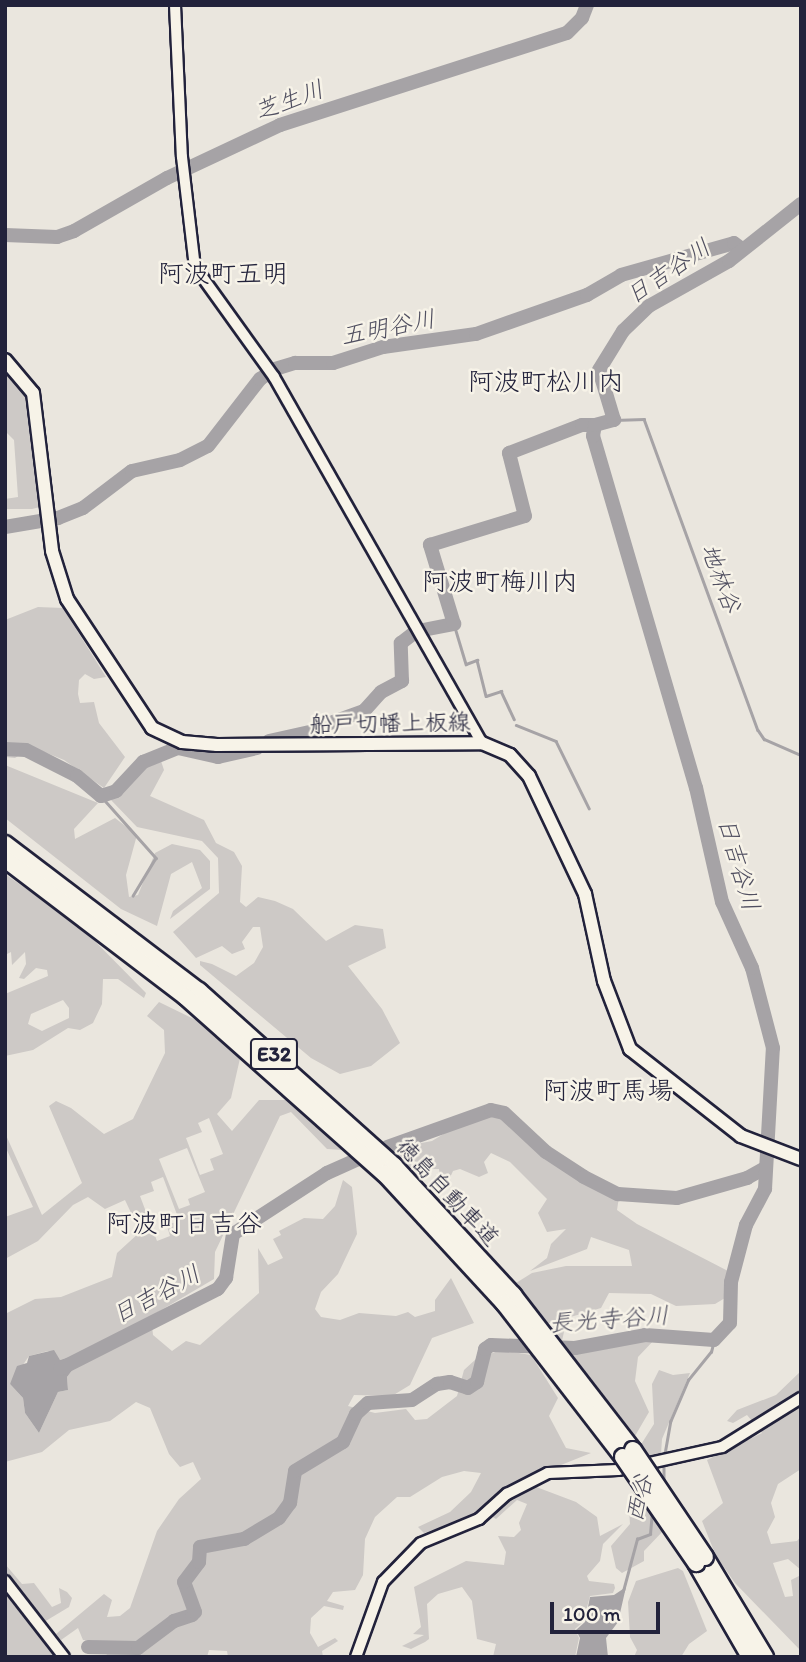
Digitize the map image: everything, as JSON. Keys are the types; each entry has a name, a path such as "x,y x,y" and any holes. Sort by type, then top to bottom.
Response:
{"highway":[{"name":"徳島自動車道","path":"5,844 270,1050 394,1166 509,1299 584,1392 765,1657"},
{"name":"徳島自動車道","path":"5,859 264,1062 385,1174 509,1299"},
{"name":"徳島自動車道","path":"701,1560 750,1657"}],"main road":[{"name":"船戸切幡上板線","path":"5,360 33,393 48,521 67,599 140,714 164,736 217,745 482,743 510,755 529,776 585,894 604,981 630,1049 722,1123 766,1146 801,1159"}],"street":[{"path":"175,5 184,178 195,267 271,372 482,743"},
{"path":"356,1657 383,1582 421,1543 478,1519 507,1494 548,1474 631,1458 713,1449 742,1437 801,1398"},
{"path":"5,1581 64,1657"}],"shaded area":[{"path":"5,370 24,386 32,408 40,507 32,509 5,509 5,499 18,497 14,440 5,431"},
{"path":"38,607 63,608 106,677 94,679 85,674 79,680 78,694 80,703 94,702 99,723 125,757 104,788 64,760 32,747 15,758 5,757 5,620"},
{"path":"161,761 164,770 150,796 204,820 216,843 234,852 242,866 240,902 246,907 258,897 275,901 293,909 326,941 355,925 383,929 386,948 348,966 382,1009 400,1043 371,1066 340,1074 311,1058 200,965 200,961 212,964 236,976 254,963 263,947 260,927 253,927 242,942 245,949 232,954 222,946 196,958 173,932 219,893 218,858 202,841 137,827 111,800 147,767"},
{"path":"5,765 98,803 74,829 75,839 115,818 137,835 126,875 129,897 138,895 155,853 172,844 200,850 210,861 210,889 170,919 173,911 202,888 192,862 171,874 157,926 121,909 5,818"},
{"path":"5,874 80,926 146,993 144,998 118,979 103,979 102,1004 93,1023 80,1030 68,1028 33,1050 5,1056 5,994 48,976 47,970 36,968 24,979 19,978 26,964 25,952 12,965 11,952 5,955","holes":["63,1000 69,1008 69,1018 42,1031 28,1024 31,1014"]},
{"path":"159,1002 204,1024 241,1054 231,1098 217,1114 232,1131 259,1100 292,1100 343,1150 327,1149 291,1112 280,1116 215,1252 214,1279 151,1316 153,1335 172,1351 186,1341 200,1345 259,1293 258,1248 268,1265 283,1258 273,1239 281,1235 279,1231 304,1218 323,1219 335,1206 343,1180 352,1187 357,1234 338,1274 321,1292 315,1309 321,1317 340,1320 359,1313 396,1316 408,1312 415,1317 435,1311 435,1300 451,1278 474,1323 432,1338 410,1385 392,1396 354,1395 348,1406 375,1413 406,1409 415,1420 427,1419 457,1396 464,1370 476,1359 501,1350 531,1355 558,1398 549,1416 566,1448 591,1453 511,1485 472,1517 424,1533 418,1527 450,1512 471,1492 481,1473 464,1471 442,1477 410,1497 397,1497 375,1517 365,1539 363,1575 355,1590 333,1592 327,1601 344,1606 343,1610 324,1606 311,1618 310,1633 318,1647 335,1638 338,1641 322,1651 323,1657 228,1657 227,1651 209,1650 207,1657 106,1657 110,1642 83,1640 78,1628 61,1640 56,1634 104,1594 112,1600 107,1617 120,1616 130,1608 157,1531 179,1499 201,1479 193,1462 180,1467 169,1454 150,1408 136,1402 110,1421 69,1430 42,1452 5,1462 5,1314 35,1299 61,1297 112,1277 117,1253 140,1232 125,1200 105,1209 88,1197 73,1205 38,1241 5,1259 5,1217 33,1207 5,1146 5,1133 42,1215 82,1183 49,1106 56,1101 71,1108 104,1134 133,1119 165,1053 164,1030 147,1016","holes":["209,1118 223,1154 210,1159 214,1170 200,1175 186,1138 202,1132 198,1123","187,1148 205,1192 188,1199 190,1205 179,1209 159,1159","163,1177 179,1220 167,1226 170,1236 157,1241 140,1196 154,1191 151,1182","48,1351 60,1360 73,1356 77,1364 67,1377 68,1390 58,1392 39,1433 25,1413 23,1398 10,1384 29,1356"]},
{"path":"490,1112 502,1115 526,1140 577,1177 619,1197 617,1210 637,1224 728,1271 725,1298 715,1304 676,1306 651,1294 609,1293 601,1308 567,1318 562,1341 555,1331 556,1323 548,1323 516,1283 532,1273 566,1266 632,1266 629,1250 591,1237 587,1249 530,1271 547,1258 551,1244 566,1229 547,1232 538,1213 547,1199 510,1162 491,1153 484,1162 488,1173 479,1177 460,1169 453,1171 448,1182 440,1178 439,1169 424,1169 419,1180 395,1155 395,1148 432,1141 473,1116"},
{"path":"640,1339 655,1339 638,1357 635,1381 649,1412 635,1436 571,1353"},
{"path":"54,1350 60,1360 73,1356 77,1364 67,1377 68,1390 58,1392 39,1433 25,1413 23,1398 10,1384 17,1366 27,1363 29,1356"},
{"path":"659,1370 673,1375 690,1373 662,1439 661,1454 648,1458 640,1446 654,1424 652,1384"},
{"path":"801,1371 801,1469 778,1484 771,1503 775,1517 767,1532 771,1544 797,1541 801,1536 801,1570 788,1559 773,1563 785,1597 793,1596 791,1580 801,1575 801,1651 735,1583 716,1556 702,1521 723,1503 707,1460 762,1433 747,1415 733,1423 727,1421 737,1410 776,1395"},
{"path":"531,1485 576,1502 597,1517 600,1536 623,1524 603,1544 600,1561 587,1576 589,1581 614,1584 615,1588 613,1593 590,1596 583,1622 575,1629 579,1638 575,1657 493,1657 496,1644 477,1639 472,1601 462,1587 438,1594 427,1604 429,1639 411,1649 402,1646 424,1635 413,1634 421,1627 414,1587 466,1561 504,1565 506,1552 498,1536 514,1537 521,1530 519,1523 527,1504 517,1500 496,1519 488,1514"},
{"path":"637,1491 664,1530 644,1551 644,1561 622,1573 616,1568 611,1546 630,1524 629,1510"},
{"path":"5,1564 22,1584 34,1583 52,1607 61,1603 59,1588 67,1592 72,1598 69,1607 44,1622 5,1575"},
{"path":"678,1568 683,1571 707,1631 689,1644 681,1657 634,1657 637,1650 630,1637 628,1602 636,1581"},
{"path":"626,1587 618,1622 606,1638 608,1657 576,1657 580,1638 576,1630 585,1622 590,1597 614,1595"},
{"path":"5,1593 56,1657 5,1657"}],"waterway":[{"name":"芝生川","path":"5,235 57,237 74,231 167,178 280,125 567,33 582,18 587,5"},
{"name":"日吉谷川","path":"88,1647 138,1648 174,1621 192,1615 195,1612 184,1582 199,1562 200,1547 244,1539 279,1518 290,1503 295,1471 343,1442 356,1414 368,1403 412,1400 437,1384 450,1382 468,1388 477,1382 485,1349 491,1345 575,1348 645,1335 714,1340 730,1323 731,1282 746,1225 765,1189 773,1048 752,968 722,902 696,788 593,436 595,425 614,420 599,370 623,331 649,306 729,261 801,204"},
{"name":"五明谷川","path":"5,527 58,518 83,508 132,471 180,460 208,446 260,379 275,369 295,363 333,363 383,347 476,334 587,295 621,275 734,243 742,249"},
{"name":"地林谷","path":"614,420 644,419 758,730 764,739 801,755"},
{"path":"423,630 454,624 430,545 525,516 509,453 582,425 595,425"},
{"path":"454,624 466,664 477,660 486,696 501,691 514,719"},
{"path":"319,727 364,711 381,692 402,681 401,643 414,633"},
{"path":"516,725 556,741 589,808"},
{"path":"269,741 314,731"},
{"path":"5,749 26,750 77,776 101,796 116,791 143,762 178,748 218,757 257,748"},
{"path":"101,796 156,858 133,896"},
{"name":"日吉谷川","path":"387,1147 491,1110 504,1113 546,1152 584,1177 618,1194 677,1198 747,1178 765,1168"},
{"name":"日吉谷川","path":"60,1369 218,1289 226,1278 233,1234 327,1173 358,1159"},
{"name":"西谷","path":"664,1457 670,1422 688,1380 711,1352 714,1340"},
{"name":"西谷","path":"664,1463 664,1485"},
{"name":"西谷","path":"623,1591 637,1539 650,1534 652,1512"}],"district":[{"name":"阿波町五明","path":"223,274"},
{"name":"阿波町松川内","path":"546,382"},
{"name":"阿波町梅川内","path":"500,582"},
{"name":"阿波町馬場","path":"608,1091"},
{"name":"阿波町日吉谷","path":"184,1224"}],"water label":[{"name":"長光寺谷川","path":"609,1319"}]}
